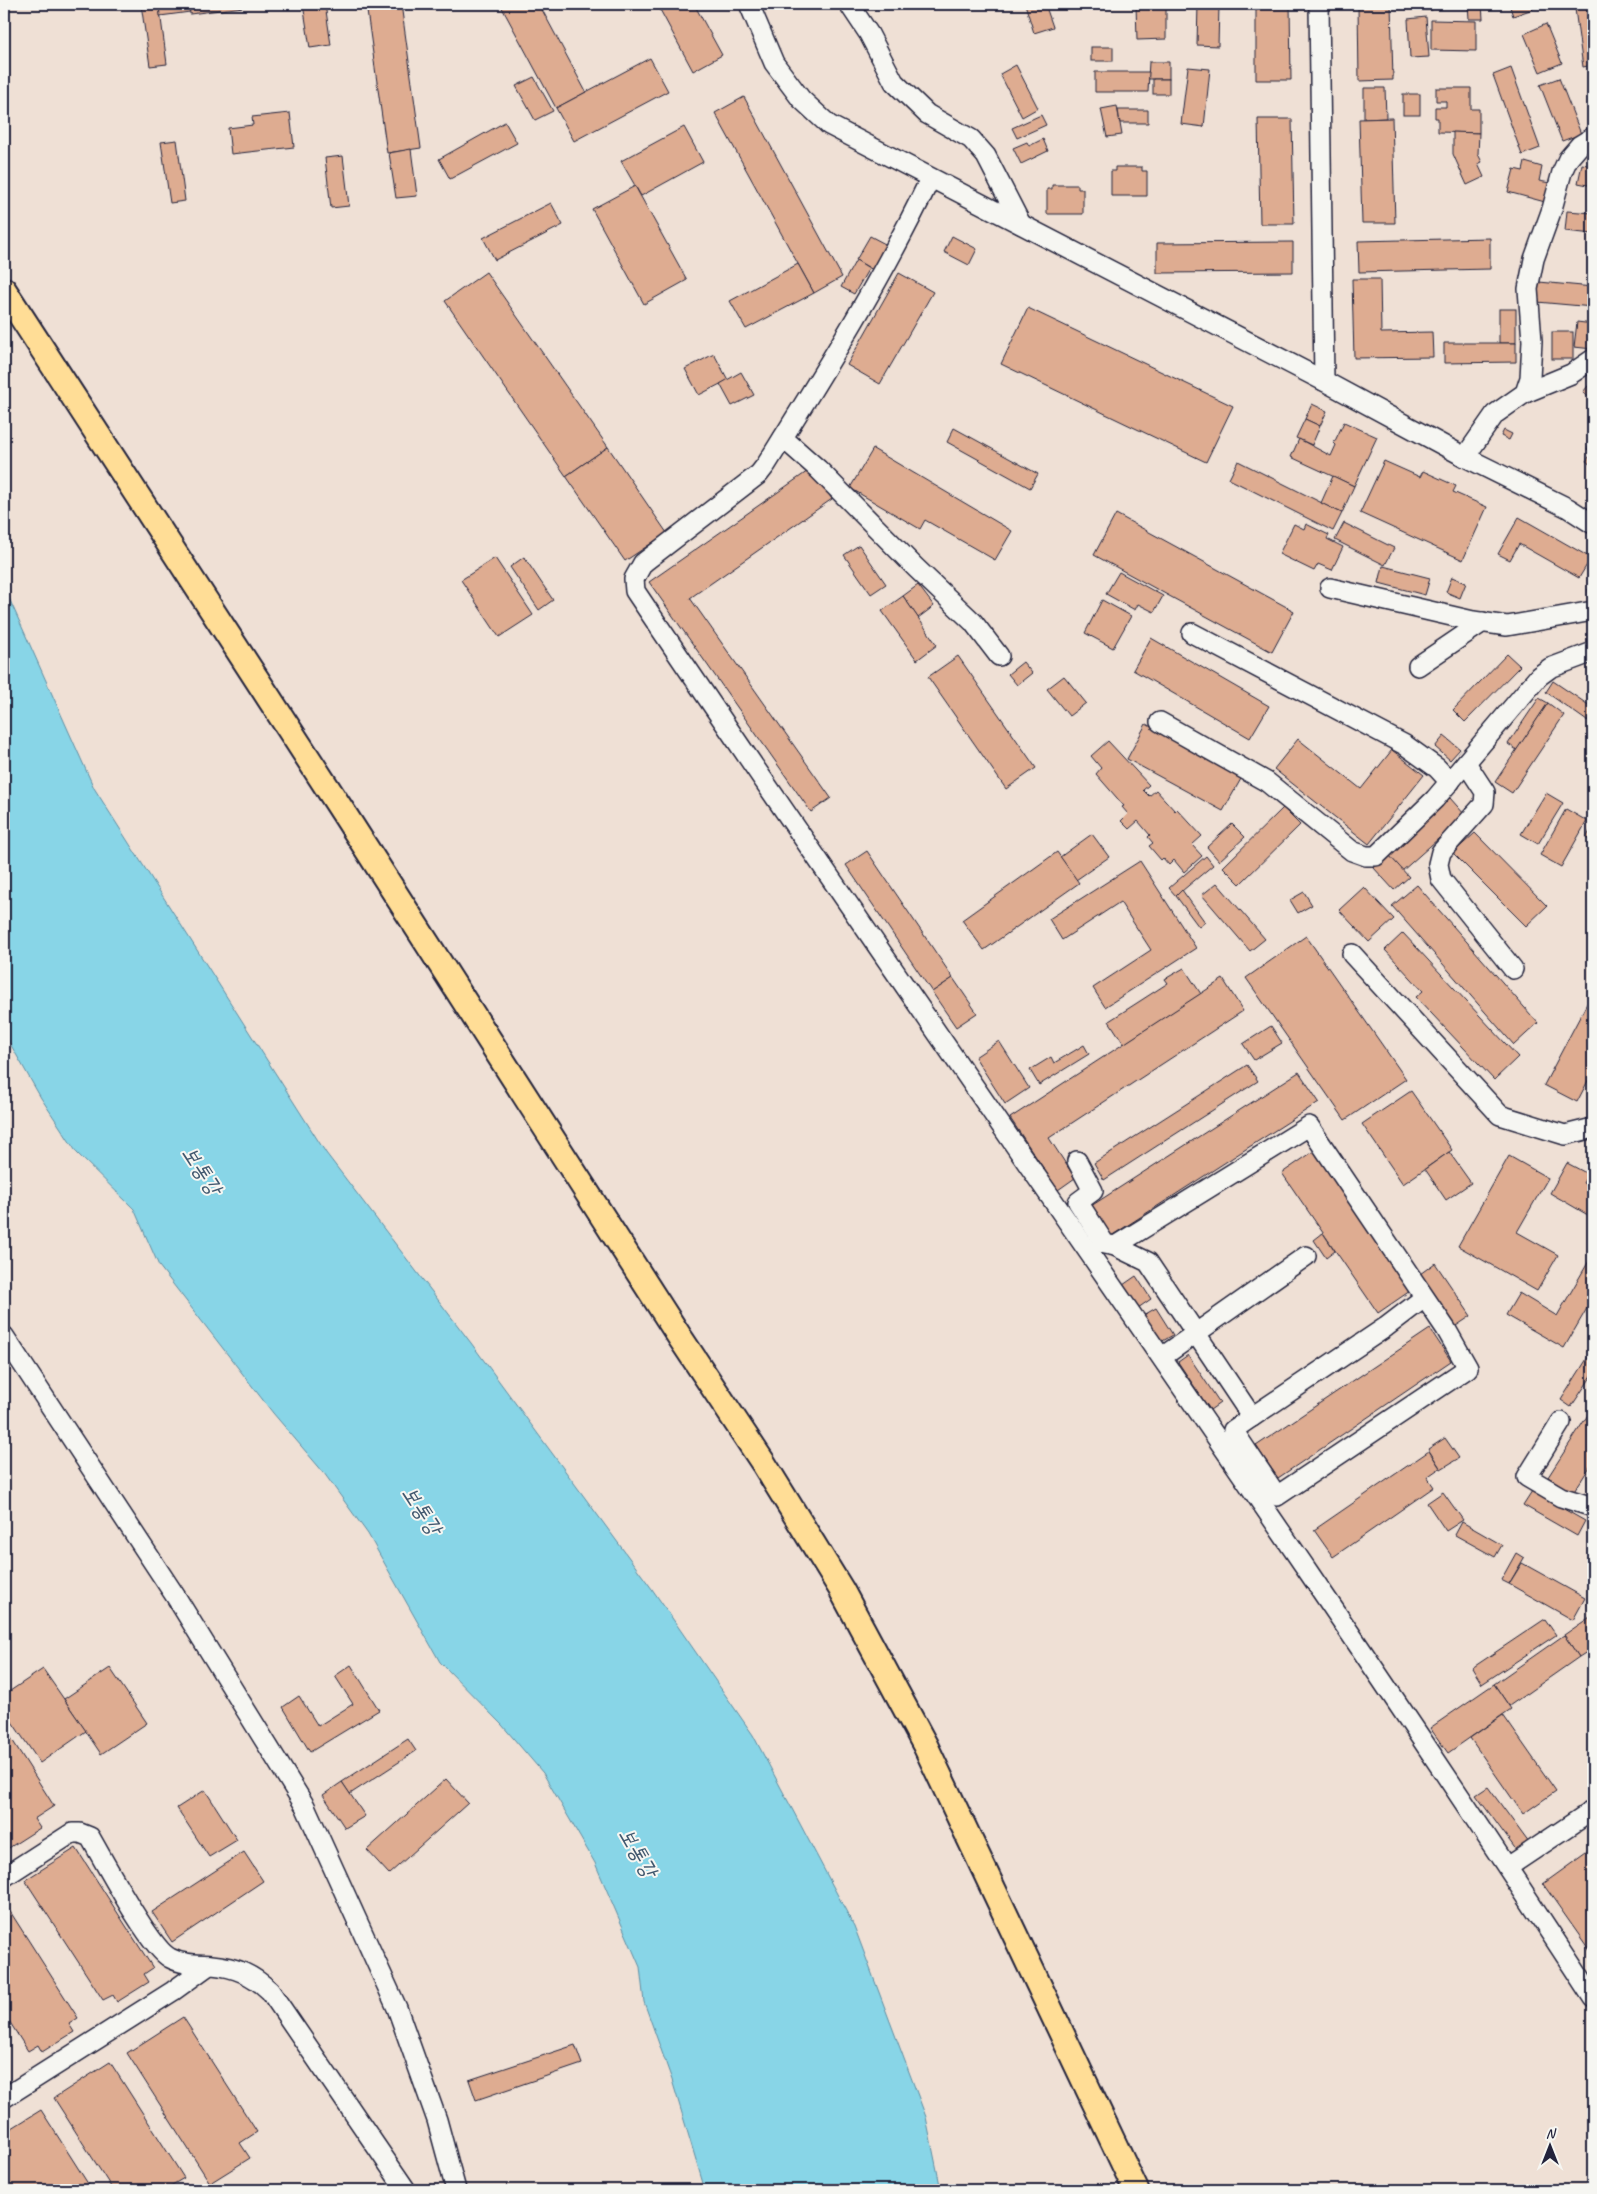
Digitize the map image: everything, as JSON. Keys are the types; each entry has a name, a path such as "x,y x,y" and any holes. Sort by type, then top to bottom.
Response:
{"main road":[{"path":"4,290 764,1464 840,1589 925,1745 1136,2190"}],"street":[{"path":"750,4 774,63 801,99 829,125 930,179 1324,381 1465,457 1568,508 1593,524"},
{"path":"849,4 869,34 894,82 927,114 971,139 986,156 1020,224"},
{"path":"1319,4 1324,381"},
{"path":"1525,394 1530,378 1532,341 1528,289 1534,259 1568,159 1580,145 1593,137"},
{"path":"930,179 898,242 833,356 759,474 643,563 634,579 636,591 809,848 1162,1357 1508,1867 1593,1998"},
{"path":"1465,457 1495,414 1525,394 1571,374 1593,359"},
{"path":"783,438 818,469 916,568 973,622 999,656"},
{"path":"1330,588 1507,626 1593,611"},
{"path":"1418,666 1483,622"},
{"path":"1192,633 1405,745 1437,768 1450,782"},
{"path":"1160,722 1267,782 1352,850 1366,856 1376,856 1436,799 1539,676 1550,668 1593,652"},
{"path":"1466,763 1484,792 1484,804 1441,852 1438,864 1441,879 1513,969"},
{"path":"1352,954 1500,1115 1565,1134 1593,1128"},
{"path":"1115,1246 1309,1126 1424,1298 1468,1368 1277,1496 1233,1430 1386,1327 1424,1298"},
{"path":"1077,1161 1093,1190 1078,1202 1105,1244 1115,1246 1148,1262 1252,1417"},
{"path":"1162,1357 1306,1256"},
{"path":"4,1336 176,1597 305,1806 397,2008 437,2120 456,2190"},
{"path":"1561,1422 1527,1477 1561,1497 1593,1507"},
{"path":"1508,1867 1593,1810"},
{"path":"4,1877 72,1833 80,1832 90,1837 153,1941 170,1958 189,1964 240,1970 254,1977 270,1991 406,2190"},
{"path":"4,2098 173,1991 209,1965"}],"water":[{"name":"보통강","path":"4,587 94,788 326,1153 471,1343 652,1589 753,1735 854,1926 926,2117 941,2190 705,2190 672,2080 644,2002 640,1967 595,1863 543,1773 502,1725 440,1662 368,1534 324,1473 273,1413 159,1266 134,1209 77,1153 41,1098 4,1033"}],"building":[{"path":"141,4 159,4 167,64 150,66"},
{"path":"159,4 189,4 190,12 160,16"},
{"path":"189,4 242,4 243,7 190,14"},
{"path":"303,4 325,4 331,45 310,48"},
{"path":"366,4 401,4 421,148 387,153"},
{"path":"500,4 539,4 586,92 556,108"},
{"path":"657,4 694,4 722,55 693,71"},
{"path":"1025,4 1045,4 1053,27 1034,33"},
{"path":"1136,4 1166,4 1166,39 1137,40"},
{"path":"1198,4 1219,5 1218,46 1197,45"},
{"path":"1256,4 1290,4 1291,80 1256,80"},
{"path":"1358,4 1391,4 1393,80 1359,81"},
{"path":"1416,4 1432,4 1432,10 1416,10"},
{"path":"1468,4 1482,4 1483,19 1469,19"},
{"path":"1509,4 1532,4 1533,9 1513,16"},
{"path":"1593,7 1593,65 1583,67 1575,9"},
{"path":"1426,17 1429,57 1410,58 1408,19"},
{"path":"1431,20 1476,21 1476,51 1431,50"},
{"path":"1546,24 1562,63 1540,72 1524,34"},
{"path":"1091,47 1113,47 1113,61 1091,61"},
{"path":"650,58 668,91 574,141 556,108"},
{"path":"1149,62 1169,62 1169,79 1148,79"},
{"path":"1016,65 1038,108 1022,117 1000,74"},
{"path":"1188,67 1210,69 1204,127 1181,124"},
{"path":"1511,68 1540,148 1522,155 1493,75"},
{"path":"1593,71 1593,86 1588,72"},
{"path":"1095,72 1149,72 1148,92 1095,92"},
{"path":"534,77 553,111 535,120 516,86"},
{"path":"1559,78 1581,134 1562,141 1540,85"},
{"path":"1153,79 1169,79 1169,94 1153,94"},
{"path":"1364,88 1385,88 1386,118 1364,119"},
{"path":"1436,88 1471,88 1471,109 1479,109 1479,133 1438,132 1438,118 1435,118 1435,107 1446,107 1446,101 1436,101"},
{"path":"1403,94 1420,94 1420,115 1403,115"},
{"path":"744,97 842,277 814,293 715,113"},
{"path":"1117,106 1122,135 1107,137 1101,109"},
{"path":"1118,110 1148,110 1148,123 1120,123"},
{"path":"290,113 294,147 231,154 228,128 253,125 252,117"},
{"path":"1041,115 1046,125 1017,138 1012,128"},
{"path":"1392,118 1395,223 1362,223 1359,119"},
{"path":"1258,119 1292,119 1294,224 1260,224"},
{"path":"505,122 517,143 450,179 439,159"},
{"path":"684,127 703,162 641,196 621,161"},
{"path":"1453,132 1479,133 1478,154 1482,162 1478,164 1484,177 1467,185 1453,154"},
{"path":"1043,139 1048,151 1021,164 1013,148 1027,142 1029,146"},
{"path":"177,140 185,201 170,203 161,142"},
{"path":"411,149 417,196 396,198 389,153"},
{"path":"343,156 349,206 331,208 325,158"},
{"path":"1525,162 1542,167 1539,181 1550,183 1545,202 1508,192 1514,169 1523,171"},
{"path":"1582,164 1593,166 1593,186 1578,183"},
{"path":"1115,167 1142,167 1142,171 1147,171 1147,196 1111,196 1111,171 1115,171"},
{"path":"1052,185 1078,185 1078,189 1083,189 1083,214 1047,214 1047,189 1052,189"},
{"path":"635,186 687,280 644,304 592,209"},
{"path":"551,203 563,225 495,260 483,238"},
{"path":"1567,211 1593,213 1593,234 1565,231"},
{"path":"870,236 887,245 873,270 856,260"},
{"path":"952,236 977,249 969,265 944,252"},
{"path":"1490,238 1490,269 1359,272 1358,241"},
{"path":"1293,242 1293,272 1157,273 1157,243"},
{"path":"856,260 869,268 854,294 841,287"},
{"path":"798,264 814,293 746,329 730,301"},
{"path":"486,272 608,447 566,476 445,301"},
{"path":"899,273 933,292 880,384 847,365"},
{"path":"1352,279 1380,279 1381,333 1432,332 1433,357 1354,358"},
{"path":"1539,282 1593,287 1593,307 1537,302"},
{"path":"1028,308 1233,406 1206,462 1001,364"},
{"path":"1499,309 1516,309 1516,343 1499,343"},
{"path":"1577,322 1593,324 1593,349 1574,347"},
{"path":"1552,332 1573,332 1573,359 1552,359"},
{"path":"1444,343 1516,343 1516,362 1444,363"},
{"path":"714,354 728,380 699,395 685,369"},
{"path":"741,372 754,395 732,406 720,384"},
{"path":"1593,380 1593,401 1583,392"},
{"path":"1312,404 1327,411 1320,426 1305,419"},
{"path":"1305,419 1320,426 1312,445 1296,438"},
{"path":"1344,422 1377,437 1354,486 1291,457 1299,439 1331,456 1336,445 1334,443"},
{"path":"954,428 1038,474 1030,488 947,442"},
{"path":"1504,430 1512,434 1509,440 1501,436"},
{"path":"1593,436 1593,467 1586,461 1592,453 1587,449 1592,442 1590,441"},
{"path":"608,447 667,533 625,561 566,476"},
{"path":"873,449 1012,531 995,560 925,520 920,529 850,488"},
{"path":"1238,461 1342,513 1333,531 1229,479"},
{"path":"1384,461 1420,477 1423,471 1456,486 1453,492 1487,507 1463,560 1360,513"},
{"path":"811,469 832,499 690,598 831,798 811,812 649,582"},
{"path":"1333,476 1354,486 1342,513 1321,503"},
{"path":"1116,514 1294,611 1272,652 1094,555"},
{"path":"1519,517 1591,558 1579,578 1519,544 1510,560 1498,554"},
{"path":"1344,523 1394,548 1385,565 1335,540"},
{"path":"1294,524 1304,529 1306,524 1329,535 1327,539 1343,547 1332,570 1318,564 1314,571 1279,554"},
{"path":"859,545 886,584 871,594 844,555"},
{"path":"524,557 553,600 539,610 510,567"},
{"path":"495,558 533,615 499,637 461,580"},
{"path":"1383,566 1430,578 1425,595 1379,583"},
{"path":"1119,572 1163,596 1154,612 1138,604 1135,610 1106,594"},
{"path":"1452,577 1466,583 1460,598 1446,592"},
{"path":"918,585 934,606 918,618 903,596"},
{"path":"1588,589 1593,589 1593,603 1589,603"},
{"path":"903,596 937,645 917,660 882,611"},
{"path":"1102,600 1131,616 1113,648 1085,633"},
{"path":"1151,638 1269,706 1250,738 1133,670"},
{"path":"1507,654 1520,666 1465,722 1453,710"},
{"path":"958,656 1036,768 1006,789 928,677"},
{"path":"1023,662 1032,673 1017,685 1008,674"},
{"path":"1064,676 1086,703 1069,716 1047,689"},
{"path":"1553,681 1593,708 1593,712 1587,721 1546,692"},
{"path":"1539,698 1548,703 1517,750 1508,744"},
{"path":"1548,703 1564,715 1512,793 1495,782"},
{"path":"1146,724 1242,777 1223,811 1127,759"},
{"path":"1444,736 1460,749 1450,760 1435,747"},
{"path":"1298,739 1361,789 1392,750 1424,775 1369,844 1274,769"},
{"path":"1108,741 1149,785 1143,790 1149,796 1156,790 1202,836 1192,845 1202,856 1184,872 1174,860 1169,865 1163,858 1161,860 1149,846 1153,843 1148,837 1150,835 1138,821 1129,829 1121,821 1128,814 1122,807 1124,806 1096,774 1101,768 1091,756"},
{"path":"1546,793 1563,803 1538,844 1521,834"},
{"path":"1450,798 1465,815 1402,871 1388,854"},
{"path":"1283,808 1300,825 1240,884 1223,867"},
{"path":"1566,809 1587,821 1561,867 1540,855"},
{"path":"1232,824 1245,837 1219,861 1207,847"},
{"path":"1593,826 1593,842 1586,838"},
{"path":"1475,833 1547,906 1526,926 1453,853"},
{"path":"1092,834 1109,857 1076,880 1060,857"},
{"path":"867,851 953,978 932,992 846,865"},
{"path":"1057,852 1079,883 984,950 962,920"},
{"path":"1388,854 1409,877 1394,890 1373,867"},
{"path":"1206,856 1213,865 1176,896 1169,888"},
{"path":"1140,861 1196,948 1105,1007 1093,988 1151,950 1120,902 1062,940 1049,919"},
{"path":"1217,883 1265,939 1250,951 1202,895"},
{"path":"1417,885 1538,1023 1514,1045 1392,906"},
{"path":"1364,887 1394,919 1369,942 1339,910"},
{"path":"1182,890 1205,922 1199,927 1176,896"},
{"path":"1304,892 1312,905 1298,913 1290,900"},
{"path":"1403,933 1518,1057 1494,1080 1416,997 1423,991 1385,950"},
{"path":"1306,936 1406,1079 1345,1120 1246,978"},
{"path":"1184,968 1201,994 1124,1044 1109,1021 1168,983 1165,979"},
{"path":"953,978 977,1013 956,1027 932,992"},
{"path":"1223,979 1243,1011 1049,1138 1075,1178 1058,1190 1010,1118"},
{"path":"1593,992 1593,1071 1577,1102 1544,1085"},
{"path":"1271,1026 1282,1043 1254,1060 1243,1044"},
{"path":"999,1041 1029,1088 1005,1104 975,1057"},
{"path":"1084,1045 1089,1054 1039,1085 1030,1070 1051,1057 1054,1063"},
{"path":"1247,1065 1258,1081 1104,1180 1094,1163"},
{"path":"1299,1072 1319,1102 1111,1236 1091,1206"},
{"path":"1411,1091 1452,1150 1403,1184 1362,1124"},
{"path":"1314,1151 1410,1291 1378,1313 1282,1173"},
{"path":"1449,1152 1471,1183 1446,1200 1425,1169"},
{"path":"1509,1156 1548,1178 1517,1232 1558,1255 1537,1291 1458,1246"},
{"path":"1567,1163 1588,1174 1583,1183 1593,1189 1593,1218 1550,1193"},
{"path":"1323,1233 1335,1251 1326,1258 1314,1240"},
{"path":"1593,1254 1593,1298 1564,1348 1506,1315 1519,1293 1557,1316"},
{"path":"1435,1263 1471,1316 1456,1326 1420,1274"},
{"path":"1136,1276 1151,1299 1138,1308 1123,1285"},
{"path":"1156,1308 1173,1335 1161,1342 1144,1315"},
{"path":"1430,1329 1451,1361 1278,1478 1256,1446"},
{"path":"1590,1354 1593,1356 1593,1374 1571,1407 1561,1400"},
{"path":"1188,1355 1220,1403 1210,1410 1178,1362"},
{"path":"1593,1407 1593,1462 1573,1493 1548,1477"},
{"path":"1445,1438 1459,1458 1441,1469 1428,1449"},
{"path":"1429,1451 1440,1468 1427,1477 1434,1487 1333,1557 1314,1530"},
{"path":"1532,1491 1585,1521 1577,1536 1523,1505"},
{"path":"1443,1492 1463,1520 1446,1531 1427,1503"},
{"path":"1462,1522 1502,1545 1495,1557 1455,1535"},
{"path":"1516,1553 1524,1558 1509,1584 1501,1580"},
{"path":"1522,1563 1585,1598 1573,1620 1509,1584"},
{"path":"1593,1615 1593,1648 1579,1657 1564,1635"},
{"path":"1545,1619 1556,1635 1482,1684 1472,1668"},
{"path":"1564,1635 1579,1657 1509,1706 1494,1684"},
{"path":"351,1665 379,1710 310,1752 283,1707 299,1696 318,1726 353,1704 335,1676"},
{"path":"110,1668 147,1723 101,1754 64,1699"},
{"path":"43,1669 86,1731 40,1763 4,1710 4,1695"},
{"path":"1494,1684 1511,1709 1448,1753 1430,1728"},
{"path":"1503,1715 1556,1791 1523,1814 1470,1738"},
{"path":"4,1727 54,1806 34,1819 40,1828 4,1851"},
{"path":"408,1739 416,1751 350,1794 342,1782"},
{"path":"446,1779 468,1803 389,1874 367,1850"},
{"path":"342,1782 365,1816 345,1828 323,1795"},
{"path":"1488,1787 1529,1843 1517,1851 1476,1795"},
{"path":"205,1790 237,1840 209,1857 177,1808"},
{"path":"76,1848 153,1968 144,1974 149,1982 117,2002 113,1995 103,2000 25,1880"},
{"path":"1593,1848 1593,1955 1543,1884"},
{"path":"244,1852 263,1881 172,1942 152,1912"},
{"path":"4,1902 78,2018 69,2024 74,2032 42,2052 38,2045 28,2051 4,2013"},
{"path":"183,2017 257,2132 240,2143 250,2158 210,2183 127,2053"},
{"path":"575,2045 582,2064 476,2100 469,2080"},
{"path":"110,2062 184,2178 167,2188 169,2190 113,2190 54,2098"},
{"path":"41,2110 92,2190 13,2190 4,2176 4,2133"}]}
